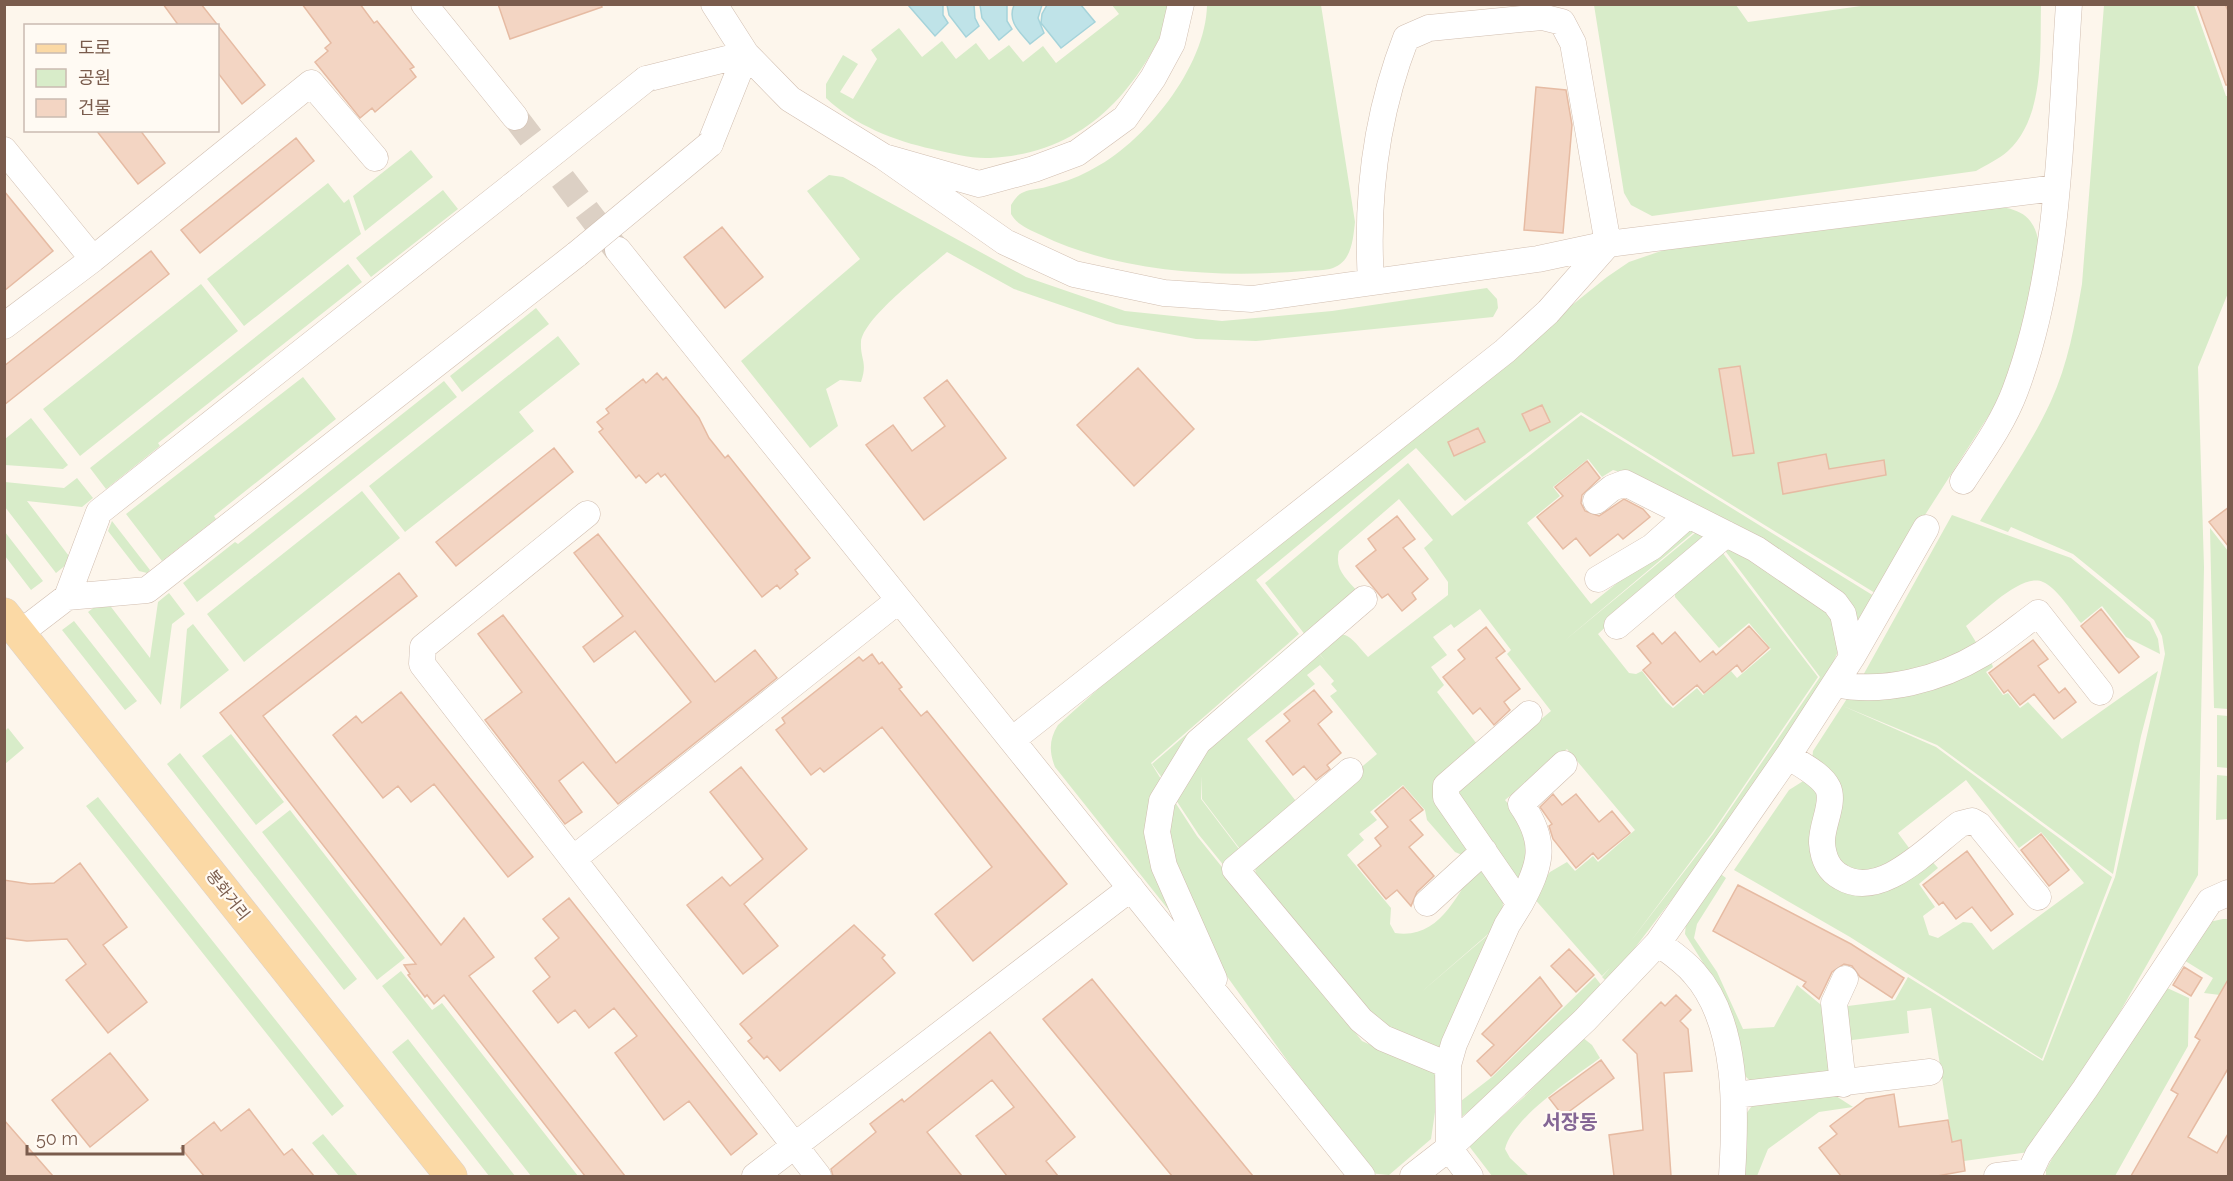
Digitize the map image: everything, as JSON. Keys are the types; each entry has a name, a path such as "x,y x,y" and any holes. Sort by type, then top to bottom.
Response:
{"main road":[{"name":"봉화거리","path":"10,631 451,1176"}],"street":[{"path":"424,4 514,117"},
{"path":"714,4 746,54 790,99 884,158 1005,242 1074,274 1164,293 1252,299 1538,259 1608,244 2056,188"},
{"path":"884,158 979,184 1034,169 1077,153 1125,118 1154,78 1172,43 1180,4"},
{"path":"1963,481 1993,436 2014,392 2033,336 2045,284 2056,188 2069,4"},
{"path":"1371,282 1368,229 1377,148 1406,38 1429,28 1542,17 1562,22 1573,43 1608,244"},
{"path":"68,597 99,512 646,80 746,54"},
{"path":"10,631 68,597 147,590 577,254 710,144 746,54"},
{"path":"4,326 93,259 310,83 375,158"},
{"path":"4,150 93,259"},
{"path":"1012,740 1505,351 1548,312 1608,244"},
{"path":"618,250 1362,1176"},
{"path":"1596,501 1612,488 1625,483 1766,555 1835,603 1843,614 1852,657"},
{"path":"587,514 423,648 422,664 818,1176"},
{"path":"1598,579 1652,547 1688,515"},
{"path":"1413,1176 1449,1148 1585,1020 1658,943 1788,756 1835,684 1926,528"},
{"path":"1617,626 1726,534"},
{"path":"1227,1009 1164,866 1157,832 1162,801 1198,742 1364,599"},
{"path":"573,859 899,600"},
{"path":"1835,684 1871,689 1930,676 1982,654 2038,613 2100,692"},
{"path":"1520,904 1446,797 1446,786 1529,714"},
{"path":"1788,756 1823,781 1829,790 1830,797 1821,841 1828,866 1845,880 1866,885 1890,877 1960,824 1972,821 1979,825 2038,897"},
{"path":"1470,1176 1449,1148 1448,1065 1454,1044 1507,925 1520,904 1540,860 1538,835 1521,804 1564,764"},
{"path":"1350,771 1234,869 1361,1020 1383,1038 1448,1065"},
{"path":"1427,903 1484,850"},
{"path":"755,1176 1131,888"},
{"path":"1997,1176 2031,1174 2038,1155 2085,1089 2210,901 2229,893"},
{"path":"1658,943 1693,972 1708,993 1730,1059 1735,1095 1732,1176"},
{"path":"1843,1084 1834,1003 1845,979"},
{"path":"1735,1095 1930,1072"}],"green space":[{"path":"1112,5 1175,5 1145,63 1127,89 1106,111 1082,129 1055,144 1025,153 990,158 961,155 918,146 876,131 849,116 826,98 826,84 843,55 858,64 840,92 853,99 877,59 871,50 899,28 922,57 942,41 956,59 976,43 989,60 1009,45 1023,62 1043,46 1056,63 1119,14"},
{"path":"1207,5 1321,5 1355,222 1348,255 1333,268 1239,274 1170,270 1136,265 1071,248 1024,227 1011,214 1011,205 1020,194 1063,182 1089,171 1110,159 1150,123 1184,78 1204,29"},
{"path":"1594,5 1736,5 1748,22 1868,5 2041,5 2040,62 2034,102 2029,120 2020,137 2008,151 1976,171 1652,216 1631,205 1624,193"},
{"path":"2104,5 2194,5 2226,96 2228,96 2228,293 2198,367 2204,567 2198,875 2088,1068 2029,1152 1964,1161 1961,1140 1952,1141 1931,1008 1907,1011 1909,1033 1844,1041 1840,1007 1895,1000 1908,977 2043,1061 2115,877 2165,654 2162,636 2154,620 2073,554 2011,527 2008,532 1980,521 2027,447 2043,417 2057,387 2070,344 2082,284"},
{"path":"411,150 433,177 365,231 353,196"},
{"path":"829,175 843,177 1026,277 1125,311 1222,321 1332,311 1487,288 1497,299 1498,308 1493,317 1256,341 1196,339 1116,324 1014,289 947,252 884,307 864,332 861,342 864,370 861,382 840,380 826,389 838,426 810,448 741,361 860,259 807,191"},
{"path":"328,183 344,203 349,199 361,234 244,326 207,279"},
{"path":"443,190 458,209 371,277 356,258"},
{"path":"1979,206 2005,208 2024,215 2036,231 2039,243 2040,258 2007,387 1875,593 1581,412 1465,501 1416,448 1256,580 1299,634 1151,763 1164,784 1179,923 1055,767 1051,746 1058,725 1134,657 1607,277 1629,262 1664,250"},
{"path":"348,264 362,282 158,443 160,446 106,489 90,468"},
{"path":"201,284 238,331 80,456 43,409"},
{"path":"536,308 549,324 462,392 450,376"},
{"path":"558,336 580,364 519,412 534,431 405,532 369,486"},
{"path":"303,377 336,419 214,516 216,519 162,561 126,514"},
{"path":"444,381 457,397 197,602 183,583 235,542 238,544"},
{"path":"1581,415 1874,596 1856,623 1634,476 1613,470 1602,477 1588,459 1553,487 1560,496 1527,523 1591,604 1688,526 1701,526 1563,642 1701,528 1710,537 1666,571 1598,634 1629,673 1636,674 1642,671 1673,708 1697,688 1703,695 1731,671 1737,678 1771,649 1749,623 1719,648 1675,597 1675,591 1722,552 1818,677 1712,833 1631,941 1713,834 1820,677 1723,548 1737,548 1835,617 1839,649 1830,670 1718,839 1618,970 1606,981 1602,977 1610,968 1602,976 1532,896 1550,872 1567,862 1575,871 1593,856 1598,862 1635,830 1567,749 1505,800 1530,830 1521,884 1455,791 1551,711 1507,654 1511,650 1480,609 1454,628 1451,624 1433,637 1447,655 1431,667 1444,685 1437,692 1480,748 1445,776 1472,850 1462,855 1455,852 1427,820 1425,810 1403,785 1370,812 1377,820 1359,834 1364,840 1347,855 1391,908 1390,924 1395,933 1411,933 1436,922 1455,900 1478,864 1503,902 1502,922 1419,994 1502,923 1440,1054 1383,1028 1257,880 1256,866 1260,853 1377,754 1330,696 1337,691 1331,684 1334,681 1320,665 1307,675 1315,684 1247,739 1299,805 1243,853 1202,799 1201,776 1201,799 1242,853 1225,867 1199,835 1174,797 1200,745 1317,651 1326,662 1316,649 1334,637 1345,635 1368,657 1448,595 1448,582 1424,548 1433,540 1399,499 1339,551 1340,569 1358,592 1306,636 1265,583 1408,463 1452,516"},
{"path":"31,418 68,465 63,469 5,465 5,439"},
{"path":"77,478 93,498 82,507 27,501 72,560 56,573 5,507 5,482 64,488"},
{"path":"362,491 400,538 244,662 207,614"},
{"path":"1952,515 2071,558 2150,622 2158,639 2160,654 2126,637 2102,606 2081,623 2053,589 2043,582 2034,581 2014,588 1966,626 1979,647 1928,670 1861,679"},
{"path":"112,521 150,570 147,573 139,571 108,531"},
{"path":"2210,528 2228,551 2228,709 2214,708"},
{"path":"5,532 43,581 31,590 5,556"},
{"path":"169,593 185,614 172,624 161,705 88,612 105,599 150,658 158,602"},
{"path":"74,621 137,701 125,710 62,630"},
{"path":"193,624 229,670 180,709 187,629"},
{"path":"1300,636 1303,641 1165,782 1152,764"},
{"path":"1990,658 1993,667 1986,672 2003,695 2008,693 2020,708 2028,702 2062,739 2158,671 2141,736 2113,874 1937,745 1843,706 1936,747 2112,877 2042,1059 1850,937 1734,870 1789,790 1808,778 1825,793 1817,837 1819,855 1824,866 1840,881 1851,886 1874,888 1897,880 1929,858 1938,868 1919,884 1935,907 1923,916 1929,935 1938,938 1963,922 1972,923 1993,950 2084,883 2041,832 2019,848 1966,780 1898,833 1912,852 1901,863 1882,875 1868,878 1849,876 1837,869 1829,855 1827,835 1836,807 1836,790 1829,777 1812,761 1813,751 1850,694 1887,692 1922,685 1940,680"},
{"path":"2217,715 2228,716 2228,768 2217,767"},
{"path":"8,728 24,748 5,764 5,731"},
{"path":"231,734 284,802 256,825 202,756"},
{"path":"180,753 357,979 344,990 167,764"},
{"path":"2217,775 2228,776 2228,819 2216,820"},
{"path":"98,797 344,1106 332,1116 86,806"},
{"path":"1173,799 1197,836 1362,1041 1410,1063 1441,1072 1431,1139 1389,1175 1369,1173 1362,1165 1226,975 1166,844"},
{"path":"290,810 405,958 377,980 262,832"},
{"path":"1718,872 1726,878 1697,924 1694,938 1717,972 1743,1029 1774,1027 1797,985 1826,1009 1835,1072 1753,1083 1746,1077 1707,969 1685,934 1686,922"},
{"path":"2228,919 2228,996 2204,993 2213,978 2182,959 2209,922"},
{"path":"401,971 432,1010 442,1003 578,1176 531,1176 382,986"},
{"path":"1595,977 1602,986 1509,1079 1459,1119 1457,1104 1492,1077"},
{"path":"2165,987 2189,998 2188,1046 2115,1176 2046,1176 2046,1170 2054,1155"},
{"path":"1582,1037 1592,1045 1600,1058 1531,1111 1510,1137 1505,1149 1510,1158 1529,1176 1492,1176 1469,1146 1524,1097"},
{"path":"408,1039 515,1176 489,1176 392,1052"},
{"path":"1836,1096 1853,1107 1819,1112 1768,1149 1757,1176 1742,1176 1746,1114 1754,1103"},
{"path":"323,1134 358,1176 339,1176 312,1143"}],"water":[{"path":"908,5 943,5 943,15 948,23 935,36"},
{"path":"947,5 974,5 975,18 979,26 966,37 949,15"},
{"path":"980,5 1007,5 1007,21 1012,29 999,40 982,18"},
{"path":"1014,5 1042,5 1038,18 1044,33 1030,44 1013,22"},
{"path":"1047,5 1081,5 1095,22 1061,48 1041,23 1042,14"}],"building":[{"path":"163,4 201,4 217,24 178,24"},
{"path":"302,4 360,4 374,23 377,21 414,67 410,69 416,77 375,112 372,108 360,118 315,62 328,51 325,48 331,43"},
{"path":"498,4 601,4 602,7 510,39"},
{"path":"2197,4 2225,4 2229,13 2229,85 2226,85"},
{"path":"219,27 265,85 242,104 219,74"},
{"path":"1536,87 1566,90 1572,125 1563,233 1524,230"},
{"path":"98,132 142,132 165,163 138,184"},
{"path":"296,138 314,161 200,253 181,230"},
{"path":"4,191 53,251 4,291"},
{"path":"722,227 763,277 725,308 684,257"},
{"path":"151,251 169,274 4,405 4,366"},
{"path":"1740,366 1754,453 1733,456 1719,369"},
{"path":"1138,368 1194,429 1134,486 1077,425"},
{"path":"657,373 663,380 666,377 699,418 709,438 725,458 728,455 810,558 795,570 798,574 780,589 777,585 762,597 665,474 661,477 658,473 646,483 639,475 636,478 599,432 603,429 597,422 609,413 606,409 643,379 646,383"},
{"path":"947,380 1006,458 924,520 866,445 893,425 912,451 945,426 924,398"},
{"path":"1542,405 1550,422 1530,431 1522,414"},
{"path":"1478,428 1485,442 1454,456 1448,442"},
{"path":"554,448 573,472 456,566 436,542"},
{"path":"1826,454 1829,469 1884,460 1886,475 1783,494 1778,463"},
{"path":"1587,461 1600,478 1582,495 1581,503 1585,511 1599,516 1624,499 1643,509 1650,517 1623,539 1618,534 1590,556 1576,538 1563,549 1537,517 1563,496 1555,487"},
{"path":"2229,507 2229,547 2209,522"},
{"path":"1397,516 1415,539 1403,548 1428,579 1412,593 1416,599 1402,611 1388,594 1382,598 1356,566 1376,550 1368,539"},
{"path":"598,534 715,682 755,650 777,678 618,804 583,762 559,781 582,812 565,824 485,720 522,692 478,634 503,615 616,763 691,702 635,631 594,662 583,647 623,616 574,553"},
{"path":"399,573 417,596 263,716 441,945 464,918 494,957 469,976 625,1176 585,1176 444,995 434,1004 427,995 425,997 408,975 410,974 404,965 416,964 220,713"},
{"path":"2101,609 2139,657 2119,673 2081,626"},
{"path":"1749,626 1769,648 1742,672 1737,665 1704,693 1697,685 1673,705 1643,670 1651,663 1637,646 1653,633 1662,644 1675,632 1700,662 1713,651 1716,655"},
{"path":"1486,627 1505,651 1496,658 1520,689 1504,702 1510,710 1494,725 1480,708 1473,714 1443,677 1465,659 1458,650"},
{"path":"2033,640 2048,659 2038,666 2059,693 2065,688 2076,702 2054,719 2034,694 2020,705 2008,690 2004,693 1989,673"},
{"path":"872,654 879,664 882,662 902,687 899,689 921,716 927,711 1067,884 973,961 935,914 992,867 882,727 824,772 820,768 811,775 776,730 785,723 782,718 859,657 863,661"},
{"path":"1314,690 1332,712 1318,724 1341,753 1327,765 1330,769 1316,780 1304,766 1293,775 1266,741 1290,721 1284,714"},
{"path":"401,692 533,857 508,877 434,784 411,802 398,786 383,798 333,735 356,716 362,723"},
{"path":"741,767 807,849 744,904 778,946 743,974 687,905 722,877 730,886 763,859 710,792"},
{"path":"1403,787 1423,810 1410,820 1423,835 1409,847 1434,876 1417,892 1411,906 1397,890 1386,899 1358,865 1381,846 1375,838 1388,827 1375,811"},
{"path":"1553,794 1562,805 1576,794 1599,822 1612,811 1630,833 1598,859 1593,853 1576,868 1553,839 1549,826 1552,824 1540,807"},
{"path":"2041,834 2069,870 2049,886 2021,850"},
{"path":"1967,851 2013,914 1991,931 1972,907 1956,919 1943,902 1939,905 1923,885"},
{"path":"80,863 127,927 103,945 147,1002 108,1033 66,980 86,964 67,939 27,941 4,938 4,880 30,884 54,883"},
{"path":"1738,885 1851,944 1904,978 1892,998 1860,977 1852,966 1844,964 1832,972 1819,999 1803,986 1806,982 1713,931"},
{"path":"569,898 757,1134 731,1155 689,1101 664,1120 615,1053 637,1036 614,1008 589,1028 575,1010 558,1023 533,991 550,977 535,958 559,938 543,919"},
{"path":"854,925 885,955 882,958 895,973 780,1071 767,1056 764,1059 748,1041 752,1038 740,1024"},
{"path":"1569,949 1594,975 1576,992 1551,966"},
{"path":"2184,967 2202,978 2191,996 2173,985"},
{"path":"1540,977 1562,1006 1491,1076 1477,1061 1494,1045 1482,1034"},
{"path":"2229,978 2229,1067 2188,1137 2217,1153 2229,1132 2229,1176 2131,1176 2178,1094 2171,1090 2200,1040 2195,1037"},
{"path":"1092,979 1253,1176 1172,1176 1043,1019"},
{"path":"1676,995 1691,1010 1680,1021 1688,1029 1692,1071 1664,1073 1671,1176 1614,1176 1609,1135 1643,1130 1637,1054 1623,1040 1661,1002 1665,1006"},
{"path":"990,1032 1075,1137 1046,1161 1058,1176 1007,1176 976,1136 1014,1107 992,1080 927,1132 962,1176 833,1176 831,1169 876,1132 870,1124 902,1099 904,1102"},
{"path":"110,1053 148,1100 90,1147 52,1100"},
{"path":"1601,1060 1614,1078 1563,1116 1549,1098"},
{"path":"1894,1094 1899,1127 1948,1120 1952,1142 1961,1140 1965,1171 1937,1176 1841,1176 1819,1148 1837,1134 1830,1126 1866,1099"},
{"path":"249,1109 284,1155 292,1149 314,1176 204,1176 181,1148 214,1122 221,1131"},
{"path":"4,1120 53,1176 4,1176"}],"tunnel":[{"path":"515,117 617,250"}],"district":[{"name":"서장동","path":"1570,1122"}]}
